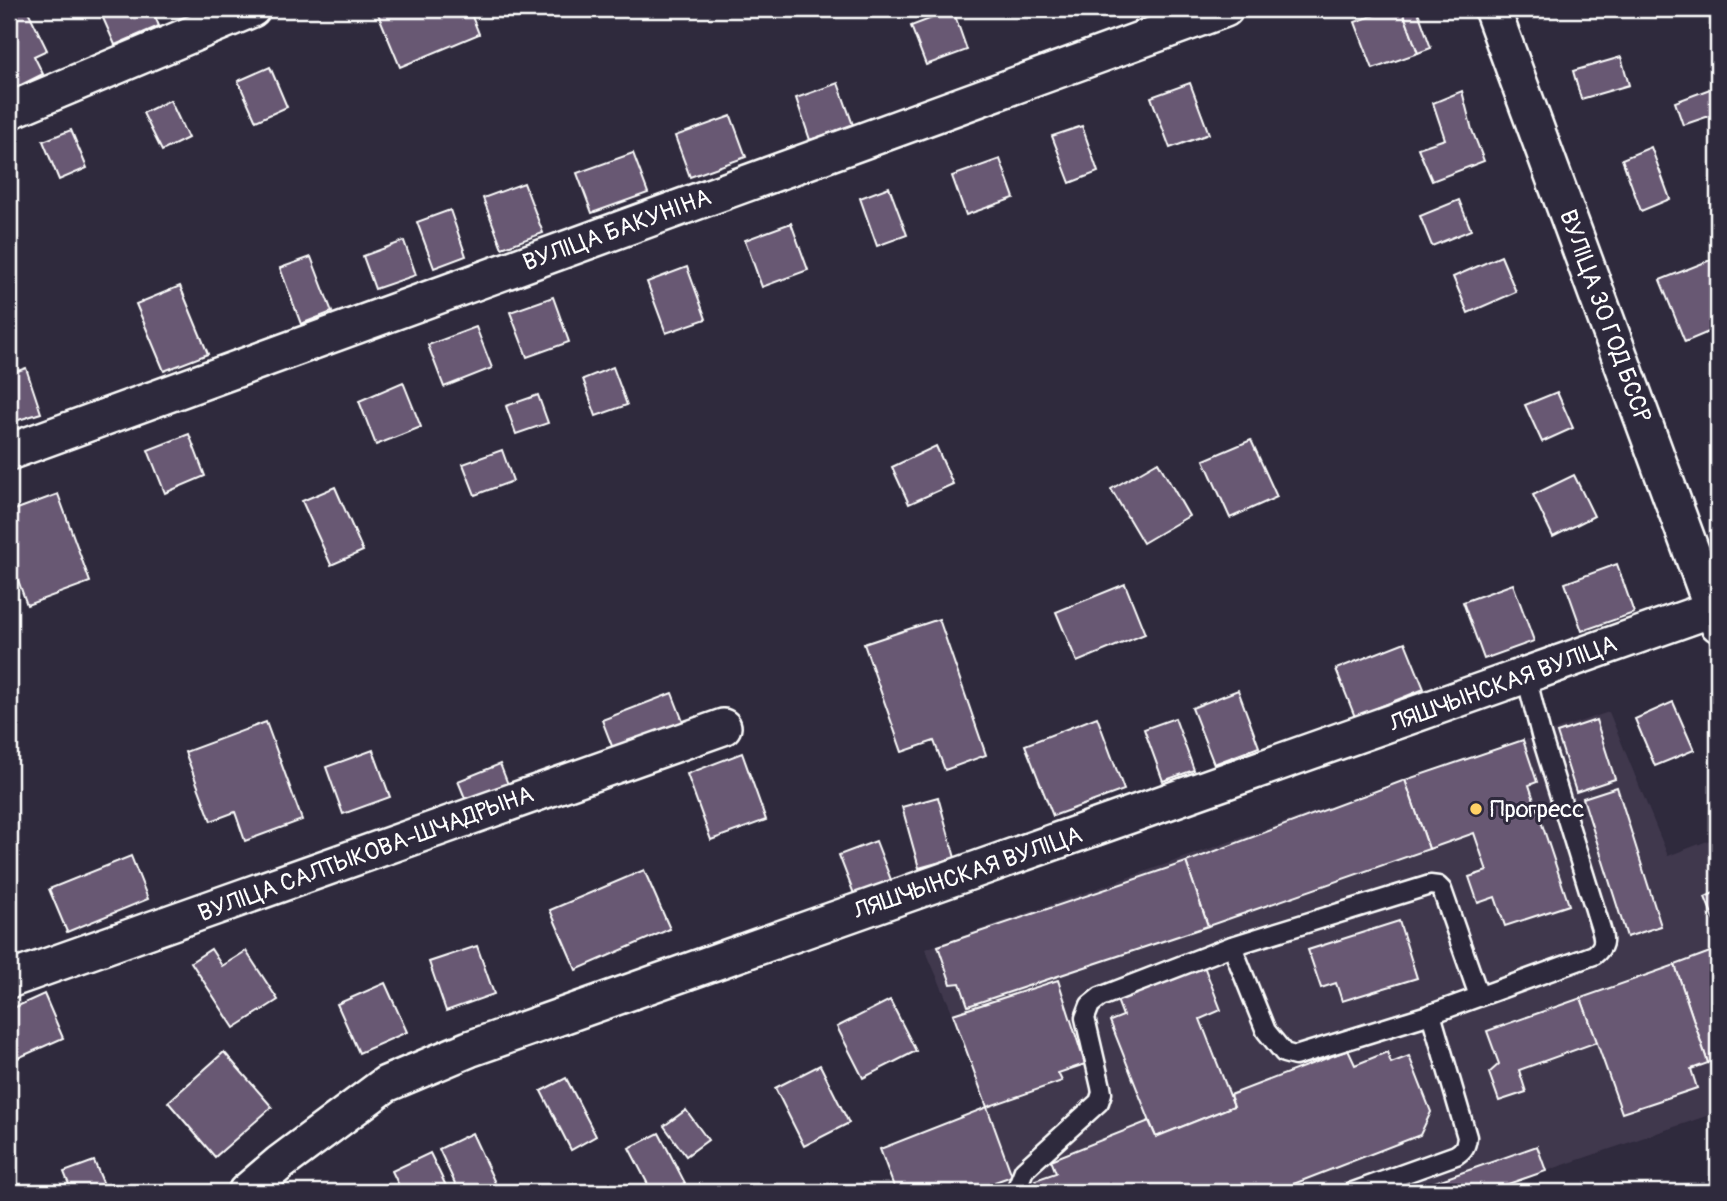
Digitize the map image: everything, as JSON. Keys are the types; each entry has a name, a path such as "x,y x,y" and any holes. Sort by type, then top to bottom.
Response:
{"street":[{"path":"9,111 252,9"},
{"name":"ВУЛІЦА БАКУНІНА","path":"9,452 1225,9"},
{"name":"ВУЛІЦА 30 ГОД БССР","path":"1492,9 1716,613"},
{"name":"ЛЯШЧЫНСКАЯ ВУЛІЦА","path":"246,1192 280,1163 386,1084 469,1049 1527,676 1716,613"},
{"name":"ВУЛІЦА САЛТЫКОВА-ШЧАДРЫНА","path":"9,980 723,727"}],"lane":[{"path":"1232,946 1266,1031 1284,1053 1295,1056 1432,1014 1594,955 1602,948 1604,940 1541,735 1527,676"},
{"path":"1019,1192 1017,1188 1024,1170 1099,1102 1101,1087 1085,1018 1090,1005 1100,997 1232,946 1422,887 1438,886 1442,890 1479,996"},
{"path":"1353,1192 1455,1155 1466,1145 1467,1137 1432,1014"}],"shaded area":[{"path":"1609,712 1668,856 1718,837 1718,1112 1485,1192 896,1192 880,1149 987,1107 953,1014 925,949 1405,780"}],"building":[{"path":"27,9 47,50 34,56 43,74 9,91 9,15"},
{"path":"99,9 152,9 159,26 115,45"},
{"path":"376,9 469,9 479,34 400,67"},
{"path":"1391,9 1402,9 1418,53 1373,69 1355,22"},
{"path":"1402,9 1417,9 1431,48 1418,53"},
{"path":"953,10 967,50 926,65 911,26"},
{"path":"1621,57 1629,85 1581,99 1573,71"},
{"path":"270,67 287,107 256,121 238,81"},
{"path":"838,83 853,125 810,140 796,98"},
{"path":"1190,83 1209,134 1170,148 1151,97"},
{"path":"1718,86 1718,113 1683,125 1675,102"},
{"path":"1462,91 1472,130 1484,161 1432,181 1418,148 1445,139 1433,103"},
{"path":"170,100 188,138 162,151 143,113"},
{"path":"731,116 746,157 690,177 675,136"},
{"path":"1082,126 1098,172 1070,183 1052,136"},
{"path":"71,130 87,168 59,180 43,141"},
{"path":"1651,147 1670,199 1641,211 1622,159"},
{"path":"633,153 648,193 592,213 577,173"},
{"path":"1000,159 1014,198 966,215 952,176"},
{"path":"524,183 543,233 502,248 483,198"},
{"path":"889,187 907,235 877,246 860,198"},
{"path":"1459,200 1471,230 1432,246 1420,216"},
{"path":"450,210 466,256 434,268 417,222"},
{"path":"791,223 808,270 762,287 745,240"},
{"path":"404,241 416,275 375,289 363,256"},
{"path":"1501,256 1516,292 1468,313 1453,277"},
{"path":"311,257 332,312 301,324 280,268"},
{"path":"1718,257 1718,328 1685,342 1660,280"},
{"path":"687,267 706,319 666,333 647,282"},
{"path":"180,286 208,354 164,371 136,304"},
{"path":"553,297 569,342 527,357 510,312"},
{"path":"476,327 492,368 444,387 428,345"},
{"path":"613,367 627,405 596,416 583,379"},
{"path":"26,368 41,413 9,423 9,374"},
{"path":"403,382 421,427 376,445 359,401"},
{"path":"1557,392 1573,428 1542,442 1525,405"},
{"path":"538,395 548,423 516,434 506,406"},
{"path":"189,434 205,476 165,493 148,450"},
{"path":"1251,440 1277,497 1230,518 1204,460"},
{"path":"936,446 953,484 909,504 892,467"},
{"path":"502,450 513,481 475,495 463,464"},
{"path":"1158,462 1189,516 1143,543 1111,489"},
{"path":"1574,475 1594,516 1553,537 1533,495"},
{"path":"335,487 363,551 331,565 302,501"},
{"path":"58,494 90,582 27,605 9,555 9,512"},
{"path":"1617,564 1634,613 1582,631 1565,583"},
{"path":"1125,584 1145,634 1077,662 1056,612"},
{"path":"1513,584 1534,641 1484,659 1463,602"},
{"path":"939,619 986,755 945,770 934,741 902,752 864,644"},
{"path":"1405,642 1424,689 1355,717 1336,669"},
{"path":"1238,690 1259,747 1214,764 1192,708"},
{"path":"672,693 687,732 617,759 602,720"},
{"path":"1673,702 1694,750 1655,766 1635,719"},
{"path":"1097,717 1124,790 1053,816 1025,745"},
{"path":"1175,718 1194,770 1163,781 1144,729"},
{"path":"1596,720 1615,779 1576,792 1557,733"},
{"path":"266,722 302,820 245,841 235,812 211,821 185,752"},
{"name":"Прогресс","path":"1523,740 1537,782 1529,785 1569,905 1505,926 1495,897 1478,903 1469,877 1487,871 1474,833 1429,849 1405,780"},
{"path":"373,750 390,797 343,814 326,767"},
{"path":"742,753 766,820 711,840 687,774"},
{"path":"500,764 511,792 469,808 458,781"},
{"path":"1405,780 1429,849 1208,926 1186,862"},
{"path":"1617,787 1661,926 1627,937 1583,798"},
{"path":"938,797 955,858 919,868 902,807"},
{"path":"876,841 891,880 854,894 839,855"},
{"path":"131,856 148,899 67,932 49,889"},
{"path":"1186,862 1208,926 968,1006 960,983 951,984 938,946"},
{"path":"644,870 670,929 576,970 550,910"},
{"path":"1718,891 1718,929 1705,897"},
{"path":"1399,921 1417,978 1342,1001 1336,983 1321,988 1308,950"},
{"path":"477,946 494,994 446,1011 429,962"},
{"path":"211,949 222,966 246,951 278,1000 234,1028 191,962"},
{"path":"1718,949 1718,1060 1708,1063 1675,965"},
{"path":"1675,965 1708,1063 1691,1069 1697,1088 1622,1113 1581,998"},
{"path":"1204,966 1221,1010 1200,1019 1234,1106 1156,1137 1110,1021 1123,1016 1117,1000"},
{"path":"1058,980 1085,1064 1058,1073 1062,1081 987,1107 953,1014"},
{"path":"385,983 407,1032 359,1053 337,1004"},
{"path":"44,994 63,1038 9,1062 9,1010"},
{"path":"1581,998 1597,1042 1519,1070 1526,1092 1499,1101 1489,1073 1499,1064 1487,1031"},
{"path":"890,1000 916,1051 863,1078 837,1027"},
{"path":"1348,1050 1355,1065 1387,1052 1391,1063 1409,1056 1431,1112 1420,1135 1273,1192 1040,1192 1035,1180 1056,1173 1051,1160 1149,1121 1156,1137 1234,1106 1230,1095"},
{"path":"224,1052 272,1107 215,1157 168,1102"},
{"path":"820,1065 849,1123 804,1146 775,1088"},
{"path":"566,1078 596,1136 571,1150 541,1091"},
{"path":"987,1107 1012,1176 995,1182 998,1192 896,1192 880,1149"},
{"path":"686,1110 708,1140 686,1156 664,1126"},
{"path":"472,1133 496,1185 480,1192 459,1192 439,1149"},
{"path":"659,1133 685,1183 668,1192 652,1192 629,1148"},
{"path":"1537,1146 1546,1171 1485,1192 1407,1192"},
{"path":"430,1153 449,1192 402,1192 392,1171"},
{"path":"94,1161 107,1192 57,1192 70,1187 64,1172"}],"place":[{"name":"Прогресс","path":"1476,809"}]}
